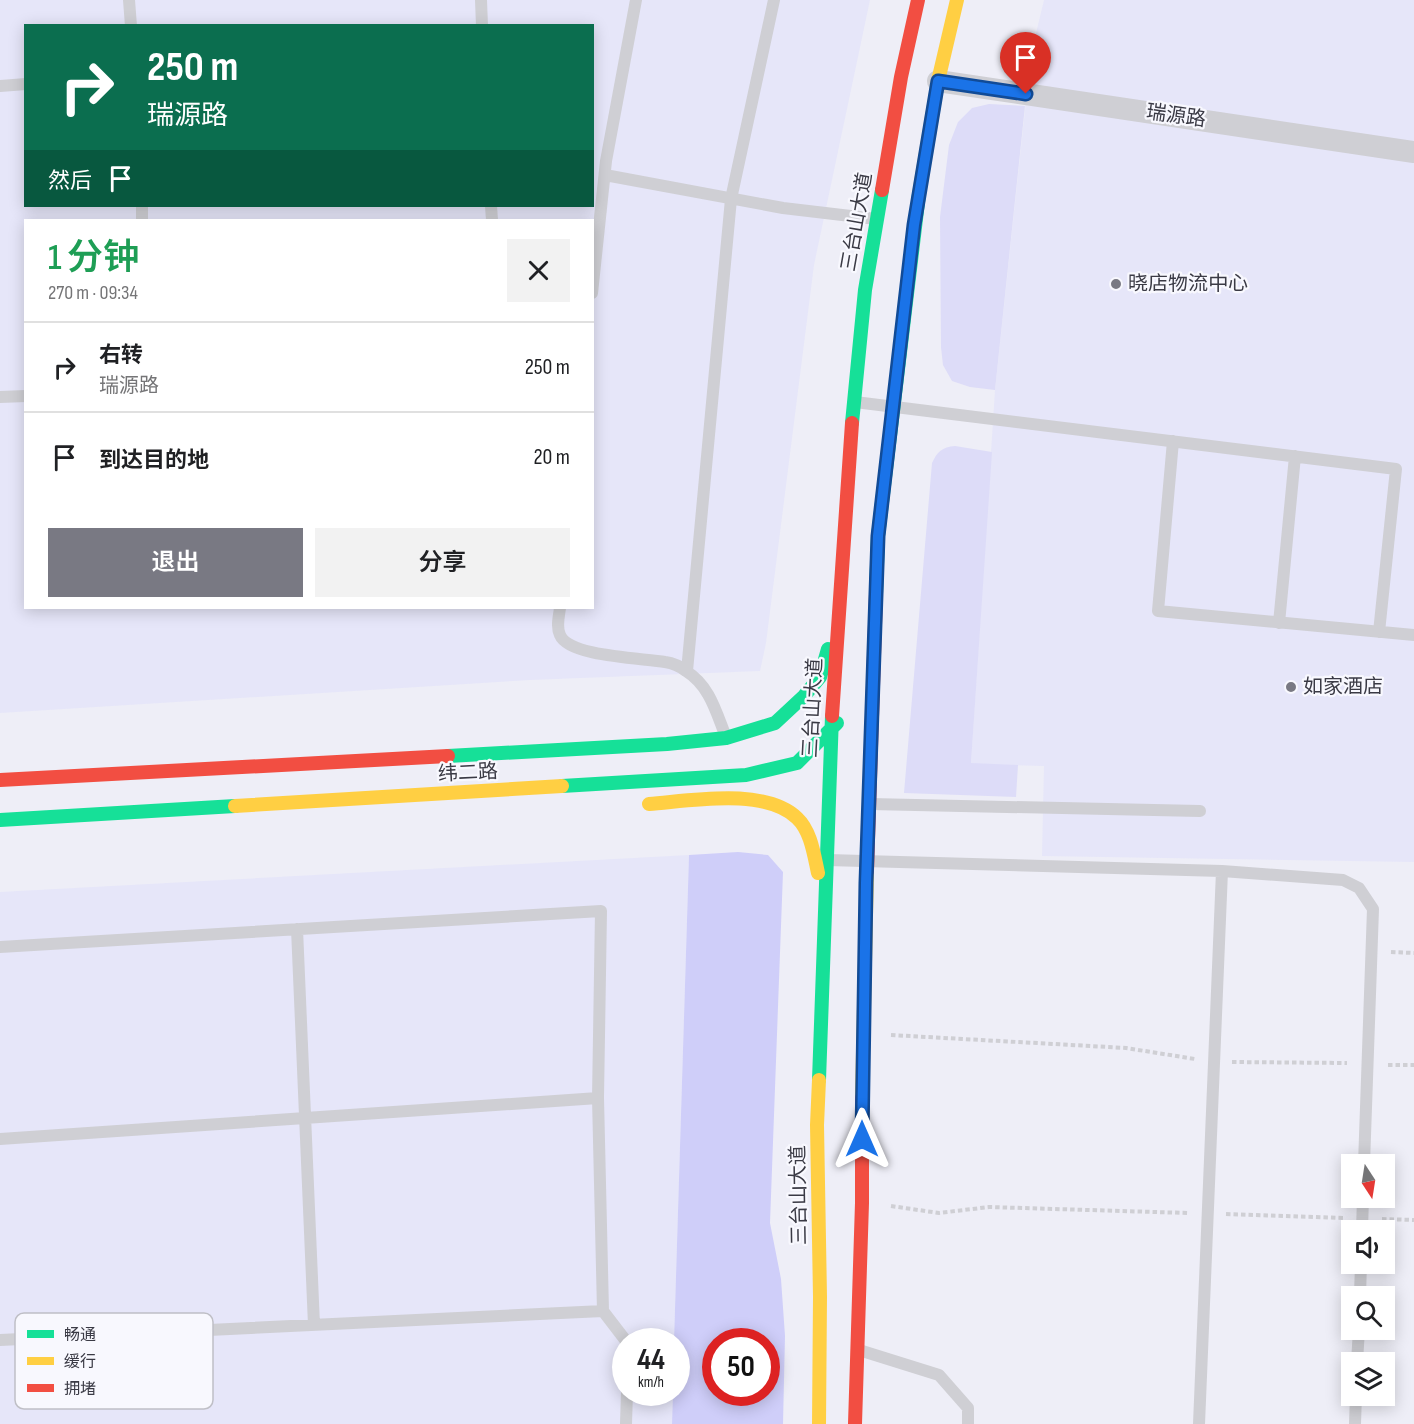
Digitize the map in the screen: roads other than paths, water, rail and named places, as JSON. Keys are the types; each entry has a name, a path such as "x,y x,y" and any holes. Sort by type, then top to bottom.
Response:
{"main road":[{"name":"三台山大道","path":"819,1424 820,1297 817,1125 837,619 865,290 901,77 918,0"},
{"path":"855,1424 862,1203 862,1033 878,536 914,225 938,81 957,0"},
{"name":"纬二路","path":"0,780 655,745 726,738 775,723 804,696 820,677 837,619"},
{"path":"859,690 874,650"},
{"name":"纬二路","path":"0,820 746,775 797,763 845,713"},
{"path":"393,797 462,807"},
{"path":"640,804 746,799 770,802 785,808 798,819 807,837 825,900"}],"street":[{"name":"瑞源路","path":"938,81 1414,152"}],"lane":[{"path":"129,0 131,24"},
{"path":"481,0 482,24"},
{"path":"594,275 605,175 636,0"},
{"path":"687,671 730,199 774,0"},
{"path":"0,86 24,84"},
{"path":"605,175 783,208 877,219"},
{"path":"0,397 24,396"},
{"path":"854,402 1396,469 1379,632"},
{"path":"1173,441 1158,611 1414,635"},
{"path":"1279,622 1295,456"},
{"path":"560,609 558,625 560,635 567,644 610,656 667,662 687,671 709,692 726,738"},
{"path":"869,804 1200,811"},
{"path":"826,860 1222,871 1343,880 1359,888 1373,909 1364,1154"},
{"path":"1199,1424 1222,871"},
{"path":"0,947 601,911 598,1098 603,1311 616,1328"},
{"path":"297,930 314,1325"},
{"path":"0,1139 598,1098"},
{"path":"213,1330 603,1311"},
{"path":"0,1340 15,1339"},
{"path":"858,1350 939,1375 968,1408 968,1424"},
{"path":"626,1424 627,1406"},
{"path":"1355,1424 1356,1406"}],"place":[{"name":"晓店物流中心","path":"1116,284"},
{"name":"如家酒店","path":"1291,687"}]}
